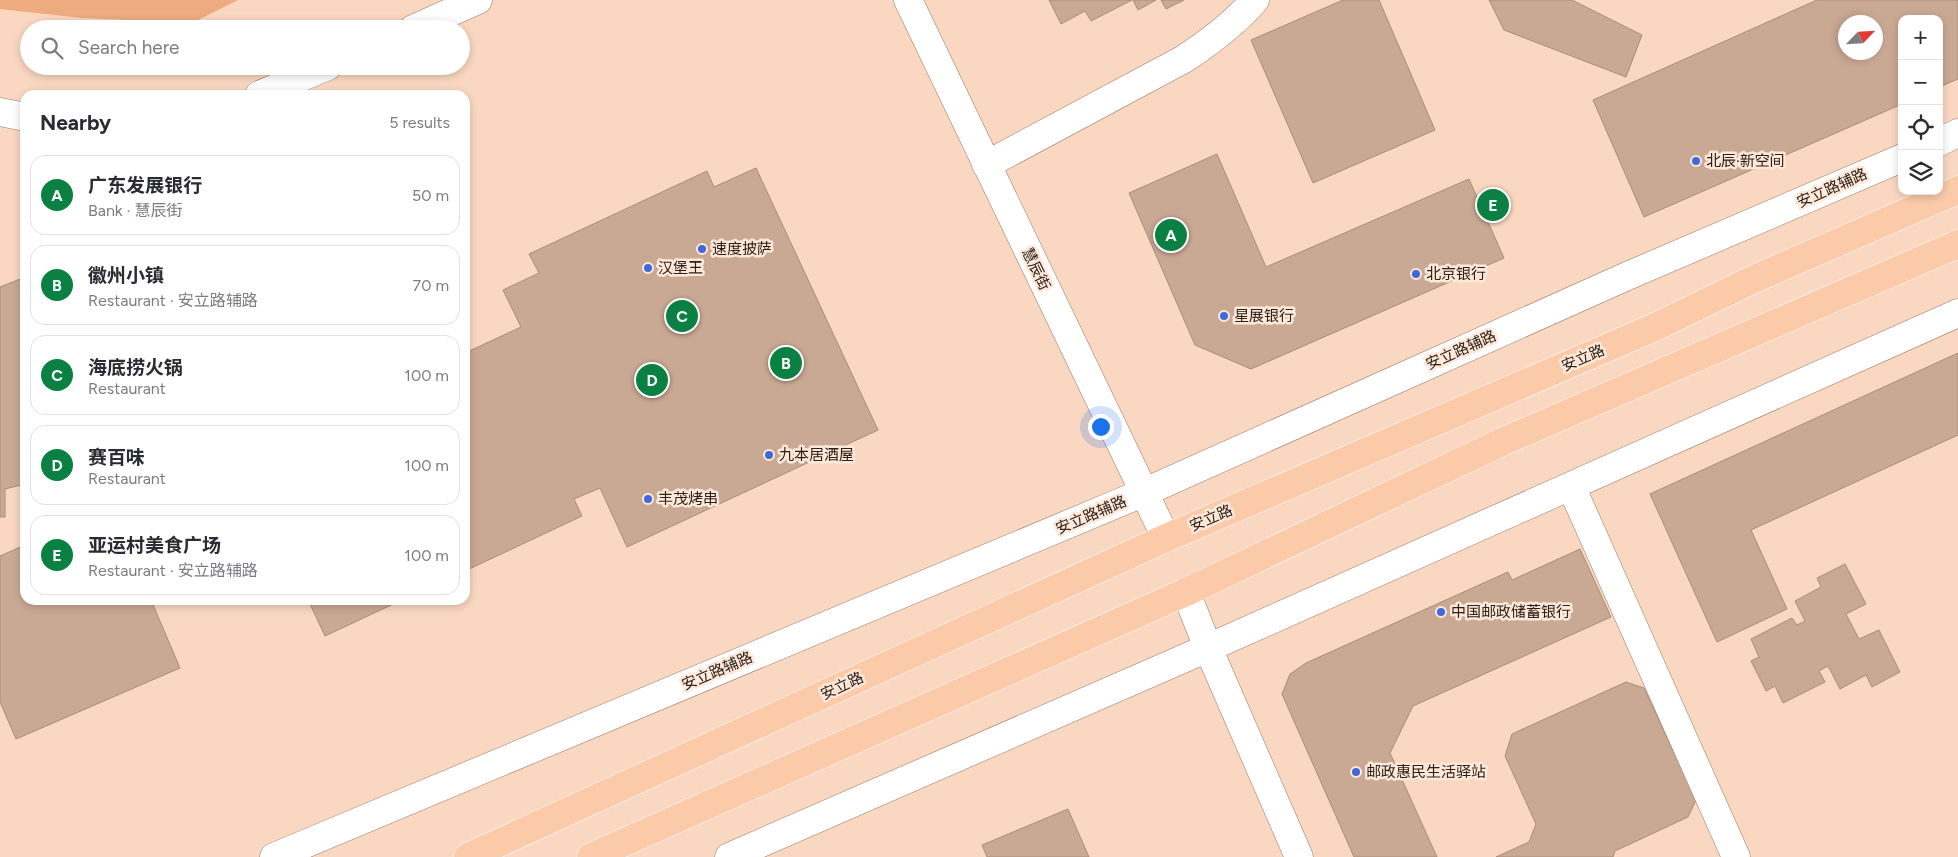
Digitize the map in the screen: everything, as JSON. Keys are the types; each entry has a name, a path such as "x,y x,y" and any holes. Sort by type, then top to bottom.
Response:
{"main road":[{"name":"安立路","path":"468,857 1166,538 1653,328 1754,279 1958,190"},
{"path":"591,857 1186,592 1502,442 1958,244"}],"street":[{"path":"433,20 478,0"},
{"name":"慧辰街","path":"908,0 1166,538"},
{"path":"986,165 1184,59 1210,42 1241,16 1255,0"},
{"path":"271,90 307,75"},
{"path":"0,112 20,116"},
{"path":"1943,140 1958,133"},
{"name":"安立路辅路","path":"274,857 1145,492 1625,277 1898,160"},
{"path":"729,857 1208,648 1958,313"},
{"path":"1571,486 1736,857"},
{"path":"1186,592 1208,648 1299,857"}],"shaded area":[{"path":"0,0 238,0 198,20 82,18 0,9"}],"building":[{"path":"1049,0 1132,0 1091,21 1085,11 1061,24"},
{"path":"1133,0 1156,0 1138,10"},
{"path":"1161,0 1184,0 1166,9"},
{"path":"1343,0 1379,0 1435,130 1313,183 1251,40"},
{"path":"1489,0 1572,0 1642,35 1626,77 1504,30"},
{"name":"北辰·新空间","path":"1817,0 1958,0 1958,79 1943,85 1943,15 1898,15 1898,106 1644,217 1593,100"},
{"path":"1217,154 1266,267 1469,179 1504,258 1251,369 1195,345 1129,193"},
{"path":"756,168 878,430 627,547 600,488 574,499 582,516 470,569 470,351 521,327 503,290 539,273 529,254 707,171 714,187"},
{"path":"20,279 20,485 5,489 5,517 0,517 0,287"},
{"path":"1958,353 1958,435 1751,530 1787,609 1717,642 1650,494"},
{"path":"20,547 20,605 153,605 180,668 16,739 0,702 0,556"},
{"path":"1580,549 1611,617 1413,706 1390,753 1437,857 1354,857 1282,694 1290,674 1306,663 1508,572 1512,580"},
{"path":"1845,564 1866,604 1846,614 1859,639 1879,630 1900,672 1872,687 1866,675 1840,689 1828,666 1819,671 1825,682 1783,703 1775,686 1766,691 1751,661 1759,657 1751,639 1792,618 1797,625 1805,621 1795,601 1821,587 1817,578"},
{"path":"310,605 391,605 325,636"},
{"path":"1626,682 1644,688 1696,800 1688,817 1615,851 1613,857 1496,857 1529,842 1536,824 1505,756 1512,734"},
{"path":"1068,809 1089,857 987,857 982,845"}],"place":[{"name":"北辰·新空间","path":"1696,161"},
{"name":"亚运村美食广场","path":"1493,205"},
{"name":"广东发展银行","path":"1171,235"},
{"name":"速度披萨","path":"702,249"},
{"name":"汉堡王","path":"648,268"},
{"name":"北京银行","path":"1416,274"},
{"name":"海底捞火锅","path":"682,316"},
{"name":"星展银行","path":"1224,316"},
{"name":"徽州小镇","path":"786,363"},
{"name":"赛百味","path":"652,380"},
{"name":"九本居酒屋","path":"769,455"},
{"name":"丰茂烤串","path":"648,499"},
{"name":"中国邮政储蓄银行","path":"1441,612"},
{"name":"邮政惠民生活驿站","path":"1356,772"}]}
